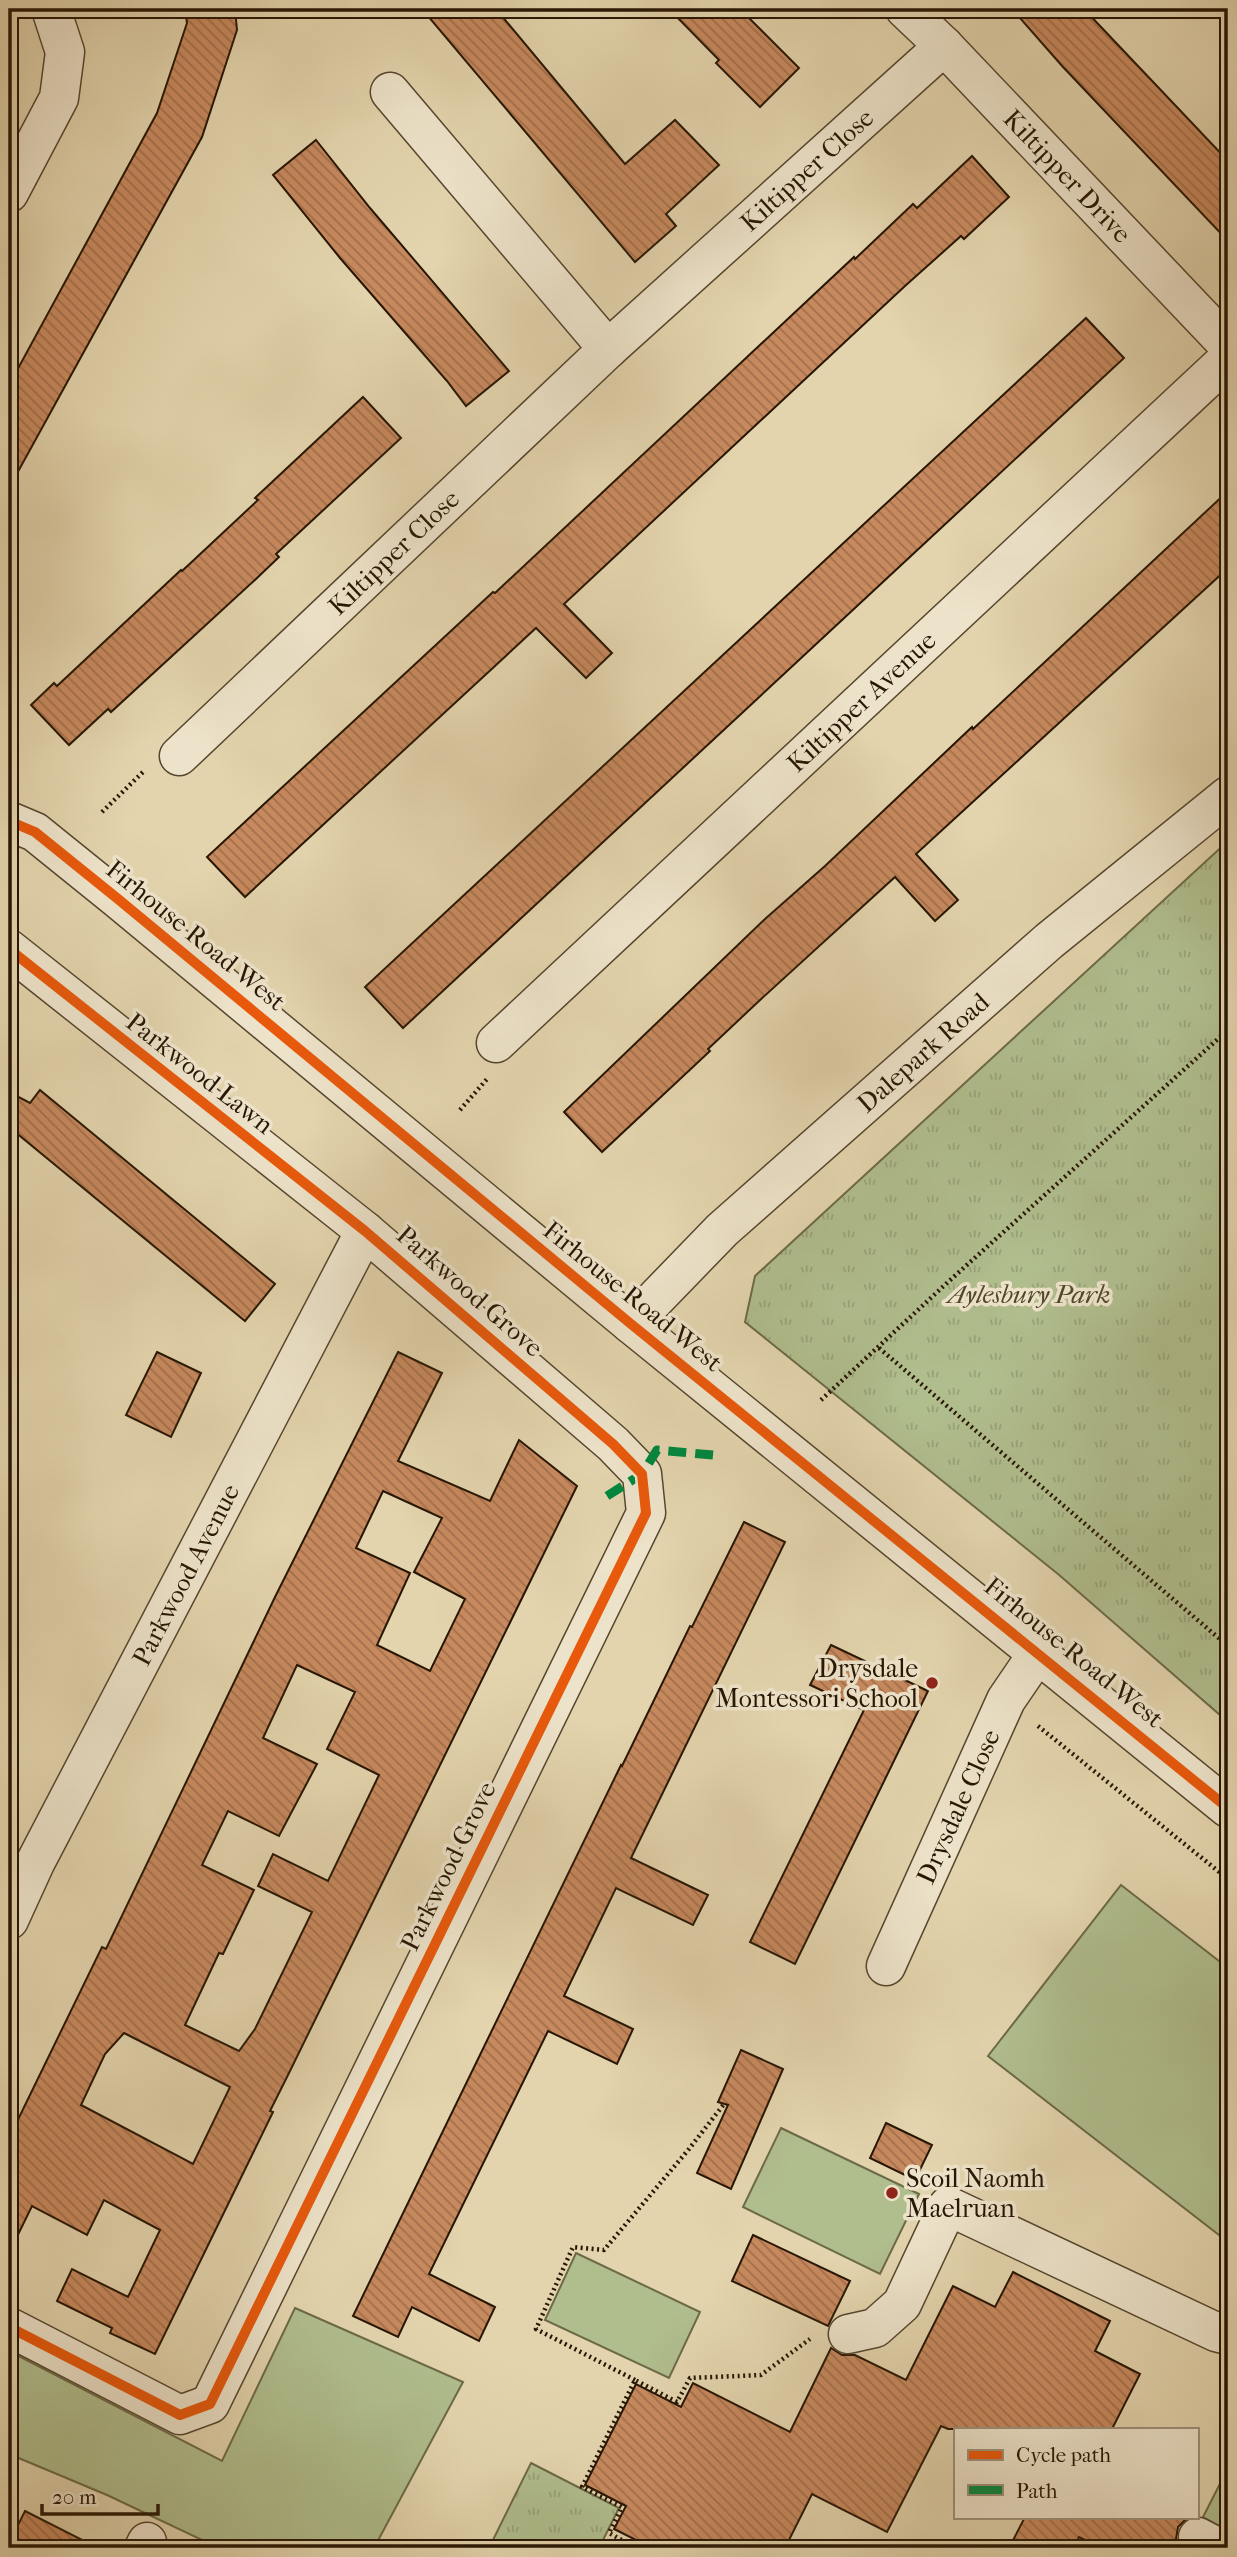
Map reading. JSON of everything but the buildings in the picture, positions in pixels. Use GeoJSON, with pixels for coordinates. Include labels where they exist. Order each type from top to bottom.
{"type":"FeatureCollection","features":[{"type":"Feature","properties":{"kind":"street"},"geometry":{"type":"LineString","coordinates":[[9,193],[59,98],[65,52],[51,9]]}},
{"type":"Feature","properties":{"kind":"street","name":"Kiltipper Drive"},"geometry":{"type":"LineString","coordinates":[[905,9],[944,46],[1228,345]]}},
{"type":"Feature","properties":{"kind":"street","name":"Kiltipper Close"},"geometry":{"type":"LineString","coordinates":[[162,762],[608,349],[944,46]]}},
{"type":"Feature","properties":{"kind":"street"},"geometry":{"type":"LineString","coordinates":[[390,92],[608,349]]}},
{"type":"Feature","properties":{"kind":"street","name":"Kiltipper Avenue"},"geometry":{"type":"LineString","coordinates":[[494,1059],[1228,359]]}},
{"type":"Feature","properties":{"kind":"street","name":"Dalepark Road"},"geometry":{"type":"LineString","coordinates":[[631,1324],[722,1230],[1039,950],[1228,796]]}},
{"type":"Feature","properties":{"kind":"street","name":"Firhouse Road West"},"geometry":{"type":"LineString","coordinates":[[9,821],[35,832],[118,899],[631,1324],[1228,1808]]}},
{"type":"Feature","properties":{"kind":"street","name":"Parkwood Lawn"},"geometry":{"type":"LineString","coordinates":[[9,949],[365,1231]]}},
{"type":"Feature","properties":{"kind":"street","name":"Parkwood Avenue"},"geometry":{"type":"LineString","coordinates":[[9,1920],[22,1858],[365,1231]]}},
{"type":"Feature","properties":{"kind":"street","name":"Parkwood Grove"},"geometry":{"type":"LineString","coordinates":[[9,2327],[180,2415],[210,2404],[646,1513],[642,1474],[613,1444],[365,1231]]}},
{"type":"Feature","properties":{"kind":"street","name":"Drysdale Close"},"geometry":{"type":"LineString","coordinates":[[886,1966],[1006,1700],[1038,1653]]}},
{"type":"Feature","properties":{"kind":"street"},"geometry":{"type":"LineString","coordinates":[[848,2334],[875,2328],[902,2304],[947,2206],[1216,2332],[1228,2335]]}},
{"type":"Feature","properties":{"kind":"path"},"geometry":{"type":"LineString","coordinates":[[102,812],[162,762]]}},
{"type":"Feature","properties":{"kind":"path"},"geometry":{"type":"LineString","coordinates":[[821,1400],[1228,1030]]}},
{"type":"Feature","properties":{"kind":"path"},"geometry":{"type":"LineString","coordinates":[[460,1110],[494,1059]]}},
{"type":"Feature","properties":{"kind":"path"},"geometry":{"type":"LineString","coordinates":[[879,1348],[1228,1646]]}},
{"type":"Feature","properties":{"kind":"path"},"geometry":{"type":"LineString","coordinates":[[1036,1724],[1228,1879]]}},
{"type":"Feature","properties":{"kind":"path"},"geometry":{"type":"LineString","coordinates":[[635,2380],[536,2329],[573,2247],[604,2250],[724,2104]]}},
{"type":"Feature","properties":{"kind":"green space","name":"Aylesbury Park"},"geometry":{"type":"Polygon","coordinates":[[[1228,841],[1228,1722],[1058,1574],[745,1322],[755,1276],[1228,841]]]}},
{"type":"Feature","properties":{"kind":"green space"},"geometry":{"type":"Polygon","coordinates":[[[1121,1885],[1228,1968],[1228,2242],[988,2056],[1121,1885]]]}},
{"type":"Feature","properties":{"kind":"green space"},"geometry":{"type":"Polygon","coordinates":[[[781,2128],[919,2194],[880,2274],[743,2207],[781,2128]]]}},
{"type":"Feature","properties":{"kind":"green space"},"geometry":{"type":"Polygon","coordinates":[[[576,2253],[700,2312],[669,2378],[545,2320],[576,2253]]]}},
{"type":"Feature","properties":{"kind":"green space"},"geometry":{"type":"Polygon","coordinates":[[[295,2308],[463,2382],[374,2548],[219,2548],[107,2495],[9,2454],[9,2351],[222,2461],[295,2308]]]}},
{"type":"Feature","properties":{"kind":"green space"},"geometry":{"type":"Polygon","coordinates":[[[531,2463],[619,2508],[599,2548],[489,2548],[531,2463]]]}},
{"type":"Feature","properties":{"kind":"green space"},"geometry":{"type":"Polygon","coordinates":[[[1228,2468],[1228,2531],[1203,2517],[1228,2468]]]}},
{"type":"Feature","properties":{"kind":"marked path"},"geometry":{"type":"LineString","coordinates":[[607,1496],[642,1474],[657,1450],[713,1455]]}},
{"type":"Feature","properties":{"kind":"cycle path"},"geometry":{"type":"LineString","coordinates":[[9,821],[35,832],[118,899],[631,1324],[1228,1808]]}},
{"type":"Feature","properties":{"kind":"cycle path"},"geometry":{"type":"LineString","coordinates":[[9,949],[365,1231],[613,1444],[642,1474],[646,1513],[210,2404],[180,2415],[9,2327]]}},
{"type":"Feature","properties":{"kind":"place","name":"Drysdale Montessori School"},"geometry":{"type":"Point","coordinates":[932,1683]}},
{"type":"Feature","properties":{"kind":"place","name":"Scoil Naomh Maelruan"},"geometry":{"type":"Point","coordinates":[892,2193]}}]}
